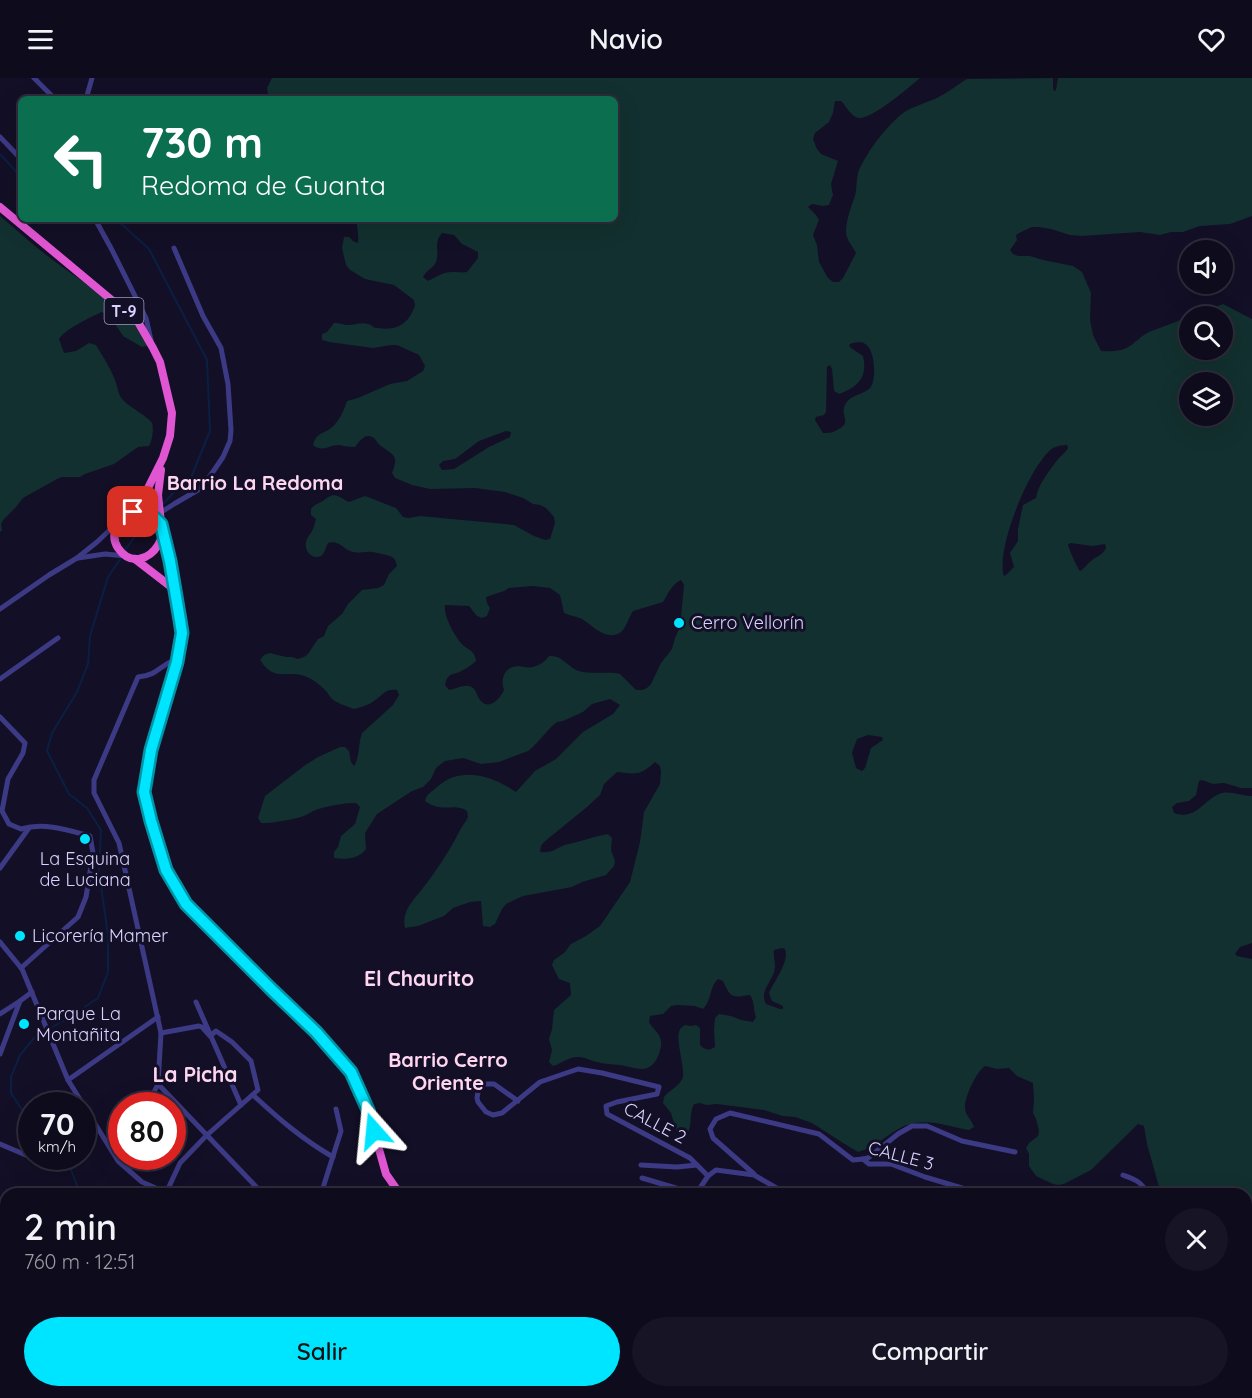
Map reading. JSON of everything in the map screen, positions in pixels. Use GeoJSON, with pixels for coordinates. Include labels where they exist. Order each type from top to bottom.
{"type":"FeatureCollection","features":[{"type":"Feature","properties":{"kind":"highway","name":"T-9"},"geometry":{"type":"LineString","coordinates":[[0,207],[18,222]]}},
{"type":"Feature","properties":{"kind":"highway","name":"T-9"},"geometry":{"type":"LineString","coordinates":[[18,222],[138,321],[160,362],[172,413],[170,436],[154,478],[147,490],[120,520],[114,540],[122,552],[170,586],[179,608]]}},
{"type":"Feature","properties":{"kind":"highway","name":"T-9"},"geometry":{"type":"LineString","coordinates":[[131,557],[141,558],[152,554],[157,548],[158,495],[163,458]]}},
{"type":"Feature","properties":{"kind":"highway"},"geometry":{"type":"LineString","coordinates":[[120,520],[127,513],[133,512],[143,512],[158,519]]}},
{"type":"Feature","properties":{"kind":"highway","name":"T-9"},"geometry":{"type":"LineString","coordinates":[[158,519],[170,561],[182,633],[177,662],[151,750],[144,792],[166,870],[186,904],[316,1032],[351,1072],[368,1110],[386,1174],[396,1188]]}},
{"type":"Feature","properties":{"kind":"street"},"geometry":{"type":"LineString","coordinates":[[34,78],[52,96]]}},
{"type":"Feature","properties":{"kind":"street"},"geometry":{"type":"LineString","coordinates":[[87,96],[92,78]]}},
{"type":"Feature","properties":{"kind":"street"},"geometry":{"type":"LineString","coordinates":[[0,137],[18,156]]}},
{"type":"Feature","properties":{"kind":"street"},"geometry":{"type":"LineString","coordinates":[[97,222],[146,318],[153,348]]}},
{"type":"Feature","properties":{"kind":"street"},"geometry":{"type":"LineString","coordinates":[[158,519],[174,504],[198,490],[206,482],[223,457],[230,441],[231,430],[228,384],[221,348],[203,316],[174,248]]}},
{"type":"Feature","properties":{"kind":"street"},"geometry":{"type":"LineString","coordinates":[[0,609],[77,558],[107,534],[120,520]]}},
{"type":"Feature","properties":{"kind":"street"},"geometry":{"type":"LineString","coordinates":[[77,558],[114,554],[131,557]]}},
{"type":"Feature","properties":{"kind":"street"},"geometry":{"type":"LineString","coordinates":[[0,679],[58,638]]}},
{"type":"Feature","properties":{"kind":"street"},"geometry":{"type":"LineString","coordinates":[[154,1092],[158,1084],[161,1033],[158,1017],[119,843],[94,793],[94,780],[138,677],[157,672],[164,664],[174,660],[177,662]]}},
{"type":"Feature","properties":{"kind":"street"},"geometry":{"type":"LineString","coordinates":[[0,717],[26,743],[8,779],[2,811],[9,824],[21,830],[30,826],[54,827],[90,836],[93,853],[86,897],[78,917],[21,968]]}},
{"type":"Feature","properties":{"kind":"street"},"geometry":{"type":"LineString","coordinates":[[0,775],[8,779]]}},
{"type":"Feature","properties":{"kind":"street"},"geometry":{"type":"LineString","coordinates":[[0,868],[30,826]]}},
{"type":"Feature","properties":{"kind":"street"},"geometry":{"type":"LineString","coordinates":[[0,942],[21,968],[68,1080],[108,1145]]}},
{"type":"Feature","properties":{"kind":"street"},"geometry":{"type":"LineString","coordinates":[[0,1014],[32,992]]}},
{"type":"Feature","properties":{"kind":"street"},"geometry":{"type":"LineString","coordinates":[[0,1054],[20,1001]]}},
{"type":"Feature","properties":{"kind":"street"},"geometry":{"type":"LineString","coordinates":[[196,1002],[241,1105]]}},
{"type":"Feature","properties":{"kind":"street"},"geometry":{"type":"LineString","coordinates":[[68,1080],[158,1017]]}},
{"type":"Feature","properties":{"kind":"street"},"geometry":{"type":"LineString","coordinates":[[161,1033],[199,1026],[210,1036]]}},
{"type":"Feature","properties":{"kind":"street"},"geometry":{"type":"LineString","coordinates":[[168,1188],[180,1163],[207,1135],[258,1090],[251,1061],[232,1042],[216,1031],[210,1036]]}},
{"type":"Feature","properties":{"kind":"street","name":"CALLE 2"},"geometry":{"type":"LineString","coordinates":[[518,1101],[494,1084],[484,1084],[477,1098],[486,1112],[493,1115],[502,1113],[518,1101],[540,1082],[578,1069],[659,1087],[657,1094],[606,1106],[607,1114],[690,1158],[708,1176]]}},
{"type":"Feature","properties":{"kind":"street"},"geometry":{"type":"LineString","coordinates":[[158,1084],[257,1188]]}},
{"type":"Feature","properties":{"kind":"street"},"geometry":{"type":"LineString","coordinates":[[254,1095],[284,1123],[333,1156]]}},
{"type":"Feature","properties":{"kind":"street"},"geometry":{"type":"LineString","coordinates":[[323,1188],[341,1131],[336,1109]]}},
{"type":"Feature","properties":{"kind":"street","name":"CALLE 3"},"geometry":{"type":"LineString","coordinates":[[754,1175],[713,1138],[710,1129],[716,1119],[730,1113],[819,1134],[854,1160],[863,1159],[869,1164],[891,1164],[962,1188]]}},
{"type":"Feature","properties":{"kind":"street"},"geometry":{"type":"LineString","coordinates":[[863,1159],[868,1158],[912,1126],[927,1126],[962,1140],[1015,1152]]}},
{"type":"Feature","properties":{"kind":"street"},"geometry":{"type":"LineString","coordinates":[[0,1144],[18,1152]]}},
{"type":"Feature","properties":{"kind":"street"},"geometry":{"type":"LineString","coordinates":[[641,1165],[677,1167],[697,1165]]}},
{"type":"Feature","properties":{"kind":"street"},"geometry":{"type":"LineString","coordinates":[[128,1170],[151,1188]]}},
{"type":"Feature","properties":{"kind":"street"},"geometry":{"type":"LineString","coordinates":[[700,1188],[708,1176],[716,1170],[754,1175],[777,1188]]}},
{"type":"Feature","properties":{"kind":"street"},"geometry":{"type":"LineString","coordinates":[[1123,1175],[1139,1182],[1144,1188]]}},
{"type":"Feature","properties":{"kind":"street"},"geometry":{"type":"LineString","coordinates":[[642,1178],[676,1188]]}},
{"type":"Feature","properties":{"kind":"green space"},"geometry":{"type":"Polygon","coordinates":[[[272,78],[920,78],[890,102],[864,117],[855,117],[841,101],[835,101],[829,122],[815,133],[813,139],[821,154],[838,161],[831,184],[833,195],[829,205],[812,204],[808,207],[819,220],[813,235],[819,262],[828,278],[833,282],[839,282],[856,253],[847,238],[846,227],[856,193],[858,173],[866,157],[885,130],[900,116],[967,79],[1053,78],[1054,91],[1058,78],[1252,78],[1252,216],[1230,224],[1200,226],[1183,232],[1160,235],[1140,232],[1082,236],[1032,227],[1016,235],[1017,240],[1010,250],[1018,256],[1030,256],[1073,266],[1082,272],[1091,293],[1090,320],[1093,335],[1101,351],[1124,349],[1149,332],[1179,320],[1179,360],[1233,360],[1233,309],[1252,319],[1252,788],[1241,788],[1224,783],[1213,784],[1202,780],[1199,781],[1196,795],[1189,801],[1177,803],[1172,807],[1174,813],[1182,815],[1195,812],[1222,793],[1252,796],[1252,943],[1240,947],[1235,954],[1252,959],[1252,1188],[1159,1188],[1144,1126],[1138,1124],[1091,1170],[1064,1184],[1053,1184],[1036,1176],[1029,1166],[1029,1154],[1026,1148],[1038,1136],[1039,1131],[1033,1113],[1033,1083],[1017,1076],[1009,1068],[997,1069],[985,1066],[974,1079],[965,1104],[965,1109],[974,1127],[969,1130],[936,1123],[912,1123],[858,1152],[812,1123],[795,1117],[764,1110],[700,1103],[694,1104],[688,1133],[685,1136],[676,1130],[671,1113],[663,1103],[664,1097],[680,1082],[683,1076],[678,1041],[680,1030],[685,1025],[696,1025],[700,1028],[700,1045],[709,1049],[715,1047],[715,1018],[719,1014],[753,1022],[756,1017],[750,995],[732,996],[723,981],[718,979],[703,1009],[677,1005],[671,1006],[663,1014],[650,1016],[649,1022],[659,1035],[661,1044],[655,1061],[647,1068],[638,1069],[579,1057],[553,1066],[549,1062],[552,1050],[549,1039],[554,1010],[571,995],[570,983],[559,979],[552,965],[554,960],[571,944],[600,926],[630,882],[640,842],[644,812],[660,784],[660,766],[655,762],[638,773],[617,772],[604,784],[600,795],[541,846],[540,852],[549,852],[565,845],[608,834],[612,838],[611,850],[615,861],[614,866],[606,875],[572,887],[523,896],[506,904],[495,924],[490,927],[483,926],[481,901],[453,908],[444,916],[418,926],[405,928],[404,922],[409,906],[439,865],[468,817],[467,811],[457,807],[443,808],[431,805],[425,801],[428,794],[446,780],[466,775],[477,775],[497,781],[516,792],[535,771],[556,759],[583,732],[613,714],[620,705],[610,699],[592,704],[583,712],[557,722],[528,751],[499,762],[481,764],[463,758],[445,761],[436,768],[431,779],[423,787],[412,791],[377,814],[365,833],[366,849],[356,857],[334,858],[334,852],[341,836],[355,824],[360,807],[356,803],[339,804],[304,816],[270,823],[261,823],[258,818],[265,796],[318,757],[345,747],[349,751],[354,766],[362,733],[393,705],[399,695],[397,690],[390,690],[384,692],[370,704],[354,709],[334,701],[321,686],[309,678],[271,672],[260,660],[264,655],[270,653],[298,659],[304,657],[318,639],[324,636],[328,626],[342,614],[362,590],[384,585],[389,574],[397,566],[392,557],[373,552],[353,552],[335,542],[328,543],[321,556],[312,556],[307,551],[306,545],[316,519],[311,515],[312,507],[334,495],[349,502],[365,496],[396,508],[403,517],[420,516],[514,525],[545,540],[550,539],[555,523],[554,517],[546,508],[505,492],[475,488],[430,489],[395,478],[392,473],[395,463],[394,456],[371,436],[363,438],[355,447],[335,445],[323,449],[313,445],[318,436],[336,423],[347,401],[390,384],[407,381],[423,371],[425,366],[419,355],[397,345],[373,348],[322,340],[322,334],[327,332],[334,323],[349,325],[365,323],[384,329],[396,327],[405,322],[415,306],[414,300],[394,285],[365,279],[350,270],[346,265],[342,248],[344,237],[349,237],[358,243],[356,222],[618,222],[618,96],[270,96],[267,88],[272,78]],[[442,233],[439,237],[436,262],[423,277],[428,281],[446,273],[467,272],[478,258],[478,252],[462,244],[454,235],[442,233]],[[859,342],[849,345],[863,356],[864,370],[860,380],[851,388],[839,394],[834,391],[832,369],[830,365],[827,367],[826,412],[816,417],[815,420],[823,433],[833,432],[842,427],[845,421],[846,403],[870,388],[872,384],[873,358],[868,347],[859,342]],[[506,431],[479,441],[455,459],[443,461],[439,465],[442,470],[454,469],[510,437],[511,432],[506,431]],[[1067,445],[1053,448],[1034,471],[1025,489],[1009,528],[1003,564],[1004,576],[1014,567],[1010,553],[1018,541],[1023,505],[1036,498],[1045,477],[1065,452],[1067,445]],[[1068,544],[1080,571],[1102,554],[1106,548],[1105,544],[1092,546],[1068,544]],[[681,580],[670,589],[663,602],[633,611],[623,630],[616,635],[600,632],[582,619],[564,613],[560,595],[550,588],[533,586],[509,588],[486,597],[490,608],[487,616],[482,618],[477,616],[469,606],[445,605],[446,615],[454,633],[461,643],[473,653],[476,661],[450,676],[445,685],[449,690],[464,686],[472,687],[484,704],[491,704],[504,690],[503,677],[507,670],[519,666],[536,666],[549,656],[554,656],[579,671],[620,674],[636,690],[642,690],[651,684],[661,663],[672,649],[680,627],[684,585],[681,580]],[[868,735],[857,739],[852,753],[856,768],[862,771],[871,748],[883,740],[882,737],[868,735]],[[785,949],[774,950],[775,970],[764,994],[766,1004],[780,1009],[783,1009],[783,1006],[772,1001],[769,993],[783,965],[785,949]]]}},
{"type":"Feature","properties":{"kind":"green space"},"geometry":{"type":"Polygon","coordinates":[[[0,216],[47,256],[118,309],[140,331],[148,343],[147,346],[142,347],[123,336],[112,319],[102,312],[72,328],[59,339],[64,353],[76,351],[89,343],[96,345],[112,373],[121,398],[150,421],[153,428],[149,446],[138,447],[114,464],[80,477],[57,479],[23,498],[4,519],[0,532],[0,216]]]}},
{"type":"Feature","properties":{"kind":"waterway"},"geometry":{"type":"LineString","coordinates":[[0,154],[18,174]]}},
{"type":"Feature","properties":{"kind":"waterway"},"geometry":{"type":"LineString","coordinates":[[119,222],[149,249],[207,360],[210,431],[190,480],[177,489],[161,506]]}},
{"type":"Feature","properties":{"kind":"waterway"},"geometry":{"type":"LineString","coordinates":[[125,550],[150,520]]}},
{"type":"Feature","properties":{"kind":"waterway"},"geometry":{"type":"LineString","coordinates":[[18,1104],[11,1093],[11,1077],[20,1055],[35,1037],[98,998],[108,972],[108,936],[99,871],[101,830],[87,808],[69,794],[47,751],[52,733],[77,692],[88,664],[90,636],[108,577],[121,558]]}},
{"type":"Feature","properties":{"kind":"waterway"},"geometry":{"type":"LineString","coordinates":[[71,1170],[78,1188]]}},
{"type":"Feature","properties":{"kind":"place","name":"Cerro Vellorín"},"geometry":{"type":"Point","coordinates":[679,623]}},
{"type":"Feature","properties":{"kind":"place","name":"La Esquina de Luciana"},"geometry":{"type":"Point","coordinates":[85,839]}},
{"type":"Feature","properties":{"kind":"place","name":"Licorería Mamer"},"geometry":{"type":"Point","coordinates":[20,936]}},
{"type":"Feature","properties":{"kind":"place","name":"Parque La Montañita"},"geometry":{"type":"Point","coordinates":[24,1024]}},
{"type":"Feature","properties":{"kind":"district","name":"Barrio La Redoma"},"geometry":{"type":"Point","coordinates":[255,483]}},
{"type":"Feature","properties":{"kind":"district","name":"El Chaurito"},"geometry":{"type":"Point","coordinates":[419,979]}},
{"type":"Feature","properties":{"kind":"district","name":"Barrio Cerro Oriente"},"geometry":{"type":"Point","coordinates":[448,1072]}},
{"type":"Feature","properties":{"kind":"district","name":"La Picha"},"geometry":{"type":"Point","coordinates":[195,1075]}},
{"type":"Feature","properties":{"kind":"route"},"geometry":{"type":"LineString","coordinates":[[133,512],[149,514],[161,524],[170,561],[182,633],[177,662],[151,750],[144,792],[166,870],[186,904],[316,1032],[351,1072],[368,1110],[374,1131]]}}]}
